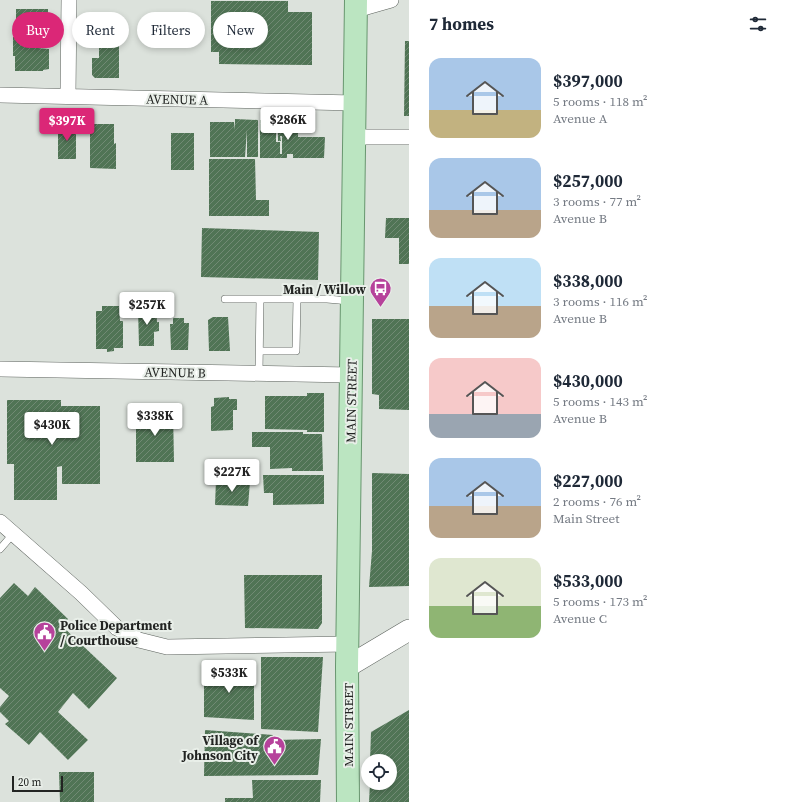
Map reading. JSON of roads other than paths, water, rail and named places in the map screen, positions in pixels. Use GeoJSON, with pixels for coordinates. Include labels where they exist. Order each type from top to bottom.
{"type":"FeatureCollection","features":[{"type":"Feature","properties":{"kind":"main road","name":"MAIN STREET"},"geometry":{"type":"LineString","coordinates":[[348,802],[347,667],[356,5]]}},
{"type":"Feature","properties":{"kind":"street"},"geometry":{"type":"LineString","coordinates":[[68,96],[69,0]]}},
{"type":"Feature","properties":{"kind":"street"},"geometry":{"type":"LineString","coordinates":[[356,5],[390,0]]}},
{"type":"Feature","properties":{"kind":"street","name":"AVENUE A"},"geometry":{"type":"LineString","coordinates":[[0,95],[355,103]]}},
{"type":"Feature","properties":{"kind":"street"},"geometry":{"type":"LineString","coordinates":[[354,137],[409,137]]}},
{"type":"Feature","properties":{"kind":"street","name":"AVENUE B"},"geometry":{"type":"LineString","coordinates":[[0,369],[351,375]]}},
{"type":"Feature","properties":{"kind":"street"},"geometry":{"type":"LineString","coordinates":[[0,522],[81,593],[117,628],[139,640],[167,647],[348,644]]}},
{"type":"Feature","properties":{"kind":"street"},"geometry":{"type":"LineString","coordinates":[[347,667],[409,630]]}},
{"type":"Feature","properties":{"kind":"lane"},"geometry":{"type":"LineString","coordinates":[[225,299],[328,299],[352,301]]}},
{"type":"Feature","properties":{"kind":"lane"},"geometry":{"type":"LineString","coordinates":[[259,374],[260,299]]}},
{"type":"Feature","properties":{"kind":"lane"},"geometry":{"type":"LineString","coordinates":[[260,351],[296,351],[297,299]]}},
{"type":"Feature","properties":{"kind":"lane"},"geometry":{"type":"LineString","coordinates":[[0,549],[14,534]]}},
{"type":"Feature","properties":{"kind":"place","name":"Main / Willow"},"geometry":{"type":"Point","coordinates":[381,308]}},
{"type":"Feature","properties":{"kind":"place","name":"Police Department / Courthouse"},"geometry":{"type":"Point","coordinates":[45,652]}},
{"type":"Feature","properties":{"kind":"place","name":"Village of Johnson City"},"geometry":{"type":"Point","coordinates":[274,766]}}]}
